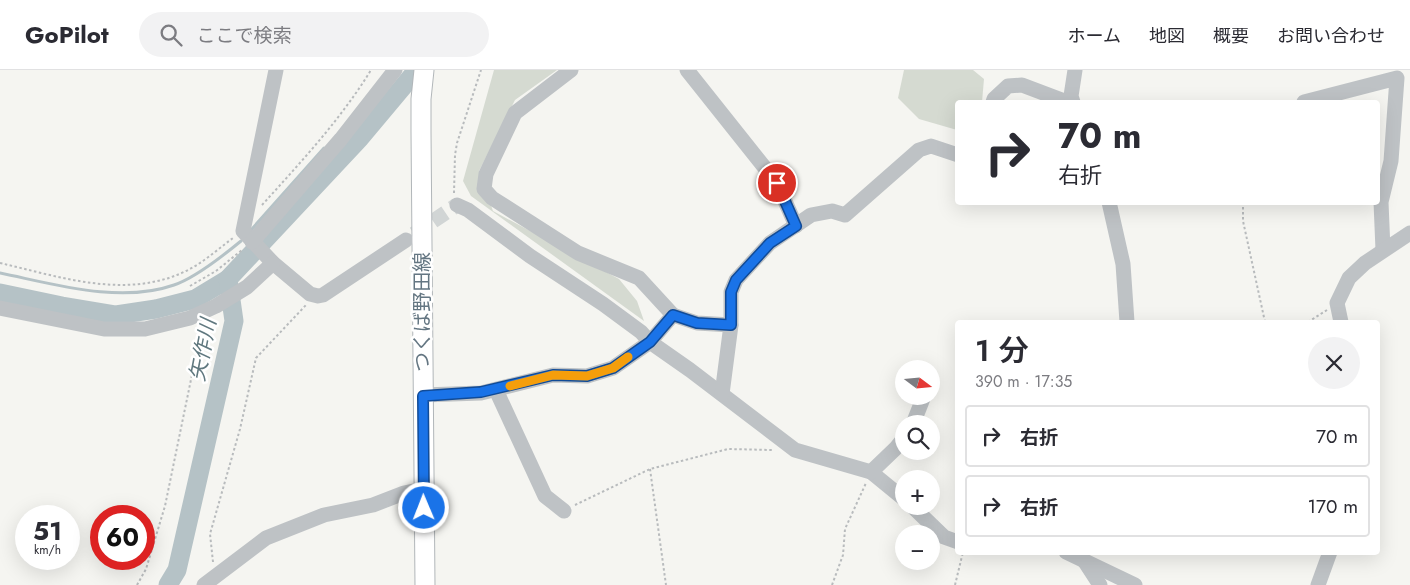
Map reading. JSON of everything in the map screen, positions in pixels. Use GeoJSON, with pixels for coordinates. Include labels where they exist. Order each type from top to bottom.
{"type":"FeatureCollection","features":[{"type":"Feature","properties":{"kind":"main road","name":"つくば野田線"},"geometry":{"type":"LineString","coordinates":[[424,70],[421,99],[425,585]]}},
{"type":"Feature","properties":{"kind":"street"},"geometry":{"type":"LineString","coordinates":[[276,70],[249,233],[271,260],[314,296],[323,295],[406,240]]}},
{"type":"Feature","properties":{"kind":"street"},"geometry":{"type":"LineString","coordinates":[[249,233],[342,139],[395,70]]}},
{"type":"Feature","properties":{"kind":"street"},"geometry":{"type":"LineString","coordinates":[[572,70],[515,114],[486,174],[484,189],[492,198],[578,253],[639,278],[673,315],[697,323],[731,325]]}},
{"type":"Feature","properties":{"kind":"street"},"geometry":{"type":"LineString","coordinates":[[687,70],[777,183],[796,226]]}},
{"type":"Feature","properties":{"kind":"street"},"geometry":{"type":"LineString","coordinates":[[1073,100],[1071,96],[1075,70]]}},
{"type":"Feature","properties":{"kind":"street"},"geometry":{"type":"LineString","coordinates":[[1312,100],[1397,78],[1391,161],[1381,202],[1383,250]]}},
{"type":"Feature","properties":{"kind":"street"},"geometry":{"type":"LineString","coordinates":[[994,100],[1008,86],[1022,85],[1061,100]]}},
{"type":"Feature","properties":{"kind":"street"},"geometry":{"type":"LineString","coordinates":[[722,394],[731,325],[731,292],[736,280],[770,243],[811,215],[832,211],[845,215],[919,150],[931,146],[955,154]]}},
{"type":"Feature","properties":{"kind":"street"},"geometry":{"type":"LineString","coordinates":[[457,205],[468,210],[530,256],[603,304],[641,332],[650,342],[795,450],[871,472],[895,491]]}},
{"type":"Feature","properties":{"kind":"street"},"geometry":{"type":"LineString","coordinates":[[1110,205],[1122,264],[1127,320]]}},
{"type":"Feature","properties":{"kind":"street"},"geometry":{"type":"LineString","coordinates":[[1341,320],[1337,303],[1349,278],[1383,250],[1410,233]]}},
{"type":"Feature","properties":{"kind":"street"},"geometry":{"type":"LineString","coordinates":[[0,308],[104,329],[124,330],[154,327],[201,314],[216,306],[242,290],[271,260]]}},
{"type":"Feature","properties":{"kind":"street"},"geometry":{"type":"LineString","coordinates":[[423,396],[496,390],[553,375],[587,376],[613,368],[650,342],[673,315]]}},
{"type":"Feature","properties":{"kind":"street"},"geometry":{"type":"LineString","coordinates":[[496,390],[545,496],[564,511]]}},
{"type":"Feature","properties":{"kind":"street"},"geometry":{"type":"LineString","coordinates":[[871,472],[895,449]]}},
{"type":"Feature","properties":{"kind":"street"},"geometry":{"type":"LineString","coordinates":[[209,581],[266,538],[324,514],[373,505],[404,493],[423,489]]}},
{"type":"Feature","properties":{"kind":"street"},"geometry":{"type":"LineString","coordinates":[[921,515],[944,537],[955,541]]}},
{"type":"Feature","properties":{"kind":"street"},"geometry":{"type":"LineString","coordinates":[[1072,555],[1135,585]]}},
{"type":"Feature","properties":{"kind":"street"},"geometry":{"type":"LineString","coordinates":[[1318,585],[1329,555]]}},
{"type":"Feature","properties":{"kind":"street"},"geometry":{"type":"LineString","coordinates":[[1084,561],[1100,585]]}},
{"type":"Feature","properties":{"kind":"path"},"geometry":{"type":"LineString","coordinates":[[190,286],[216,271],[249,233],[254,213],[337,120],[372,70]]}},
{"type":"Feature","properties":{"kind":"path"},"geometry":{"type":"LineString","coordinates":[[457,205],[454,193],[457,143],[481,70]]}},
{"type":"Feature","properties":{"kind":"path"},"geometry":{"type":"LineString","coordinates":[[1243,205],[1243,220],[1265,320]]}},
{"type":"Feature","properties":{"kind":"path"},"geometry":{"type":"LineString","coordinates":[[0,262],[86,283],[119,285],[155,282],[186,271],[249,233]]}},
{"type":"Feature","properties":{"kind":"path"},"geometry":{"type":"LineString","coordinates":[[209,581],[210,534],[240,429],[256,358],[314,296]]}},
{"type":"Feature","properties":{"kind":"path"},"geometry":{"type":"LineString","coordinates":[[1311,320],[1337,303]]}},
{"type":"Feature","properties":{"kind":"path"},"geometry":{"type":"LineString","coordinates":[[138,585],[146,569],[165,506],[202,329],[201,314]]}},
{"type":"Feature","properties":{"kind":"path"},"geometry":{"type":"LineString","coordinates":[[564,511],[650,469],[728,449],[795,450]]}},
{"type":"Feature","properties":{"kind":"path"},"geometry":{"type":"LineString","coordinates":[[650,469],[666,585]]}},
{"type":"Feature","properties":{"kind":"path"},"geometry":{"type":"LineString","coordinates":[[832,585],[843,555],[845,529],[871,472]]}},
{"type":"Feature","properties":{"kind":"path"},"geometry":{"type":"LineString","coordinates":[[955,585],[962,555]]}},
{"type":"Feature","properties":{"kind":"shaded area"},"geometry":{"type":"Polygon","coordinates":[[[494,70],[557,70],[515,100],[479,171],[493,211],[619,279],[637,301],[644,321],[471,196],[463,181],[494,70]]]}},
{"type":"Feature","properties":{"kind":"shaded area"},"geometry":{"type":"Polygon","coordinates":[[[904,70],[973,70],[984,79],[982,100],[955,100],[955,129],[919,119],[898,98],[904,70]]]}},
{"type":"Feature","properties":{"kind":"waterway","name":"矢作川"},"geometry":{"type":"LineString","coordinates":[[168,585],[177,570],[234,321],[228,279],[360,138],[417,70]]}},
{"type":"Feature","properties":{"kind":"waterway"},"geometry":{"type":"LineString","coordinates":[[251,230],[324,148]]}},
{"type":"Feature","properties":{"kind":"waterway"},"geometry":{"type":"LineString","coordinates":[[0,273],[65,287],[132,293],[153,290],[182,282],[200,272],[241,241]]}},
{"type":"Feature","properties":{"kind":"waterway"},"geometry":{"type":"LineString","coordinates":[[0,293],[116,315],[156,309],[195,299],[228,279]]}},
{"type":"Feature","properties":{"kind":"tunnel"},"geometry":{"type":"LineString","coordinates":[[414,234],[457,205]]}},
{"type":"Feature","properties":{"kind":"slow traffic"},"geometry":{"type":"LineString","coordinates":[[510,386],[553,375],[587,376],[613,368],[628,357]]}},
{"type":"Feature","properties":{"kind":"route"},"geometry":{"type":"LineString","coordinates":[[424,508],[423,396],[496,390],[553,375],[587,376],[613,368],[650,342],[673,315],[697,323],[731,325],[731,292],[736,280],[770,243],[796,226],[777,183]]}}]}
